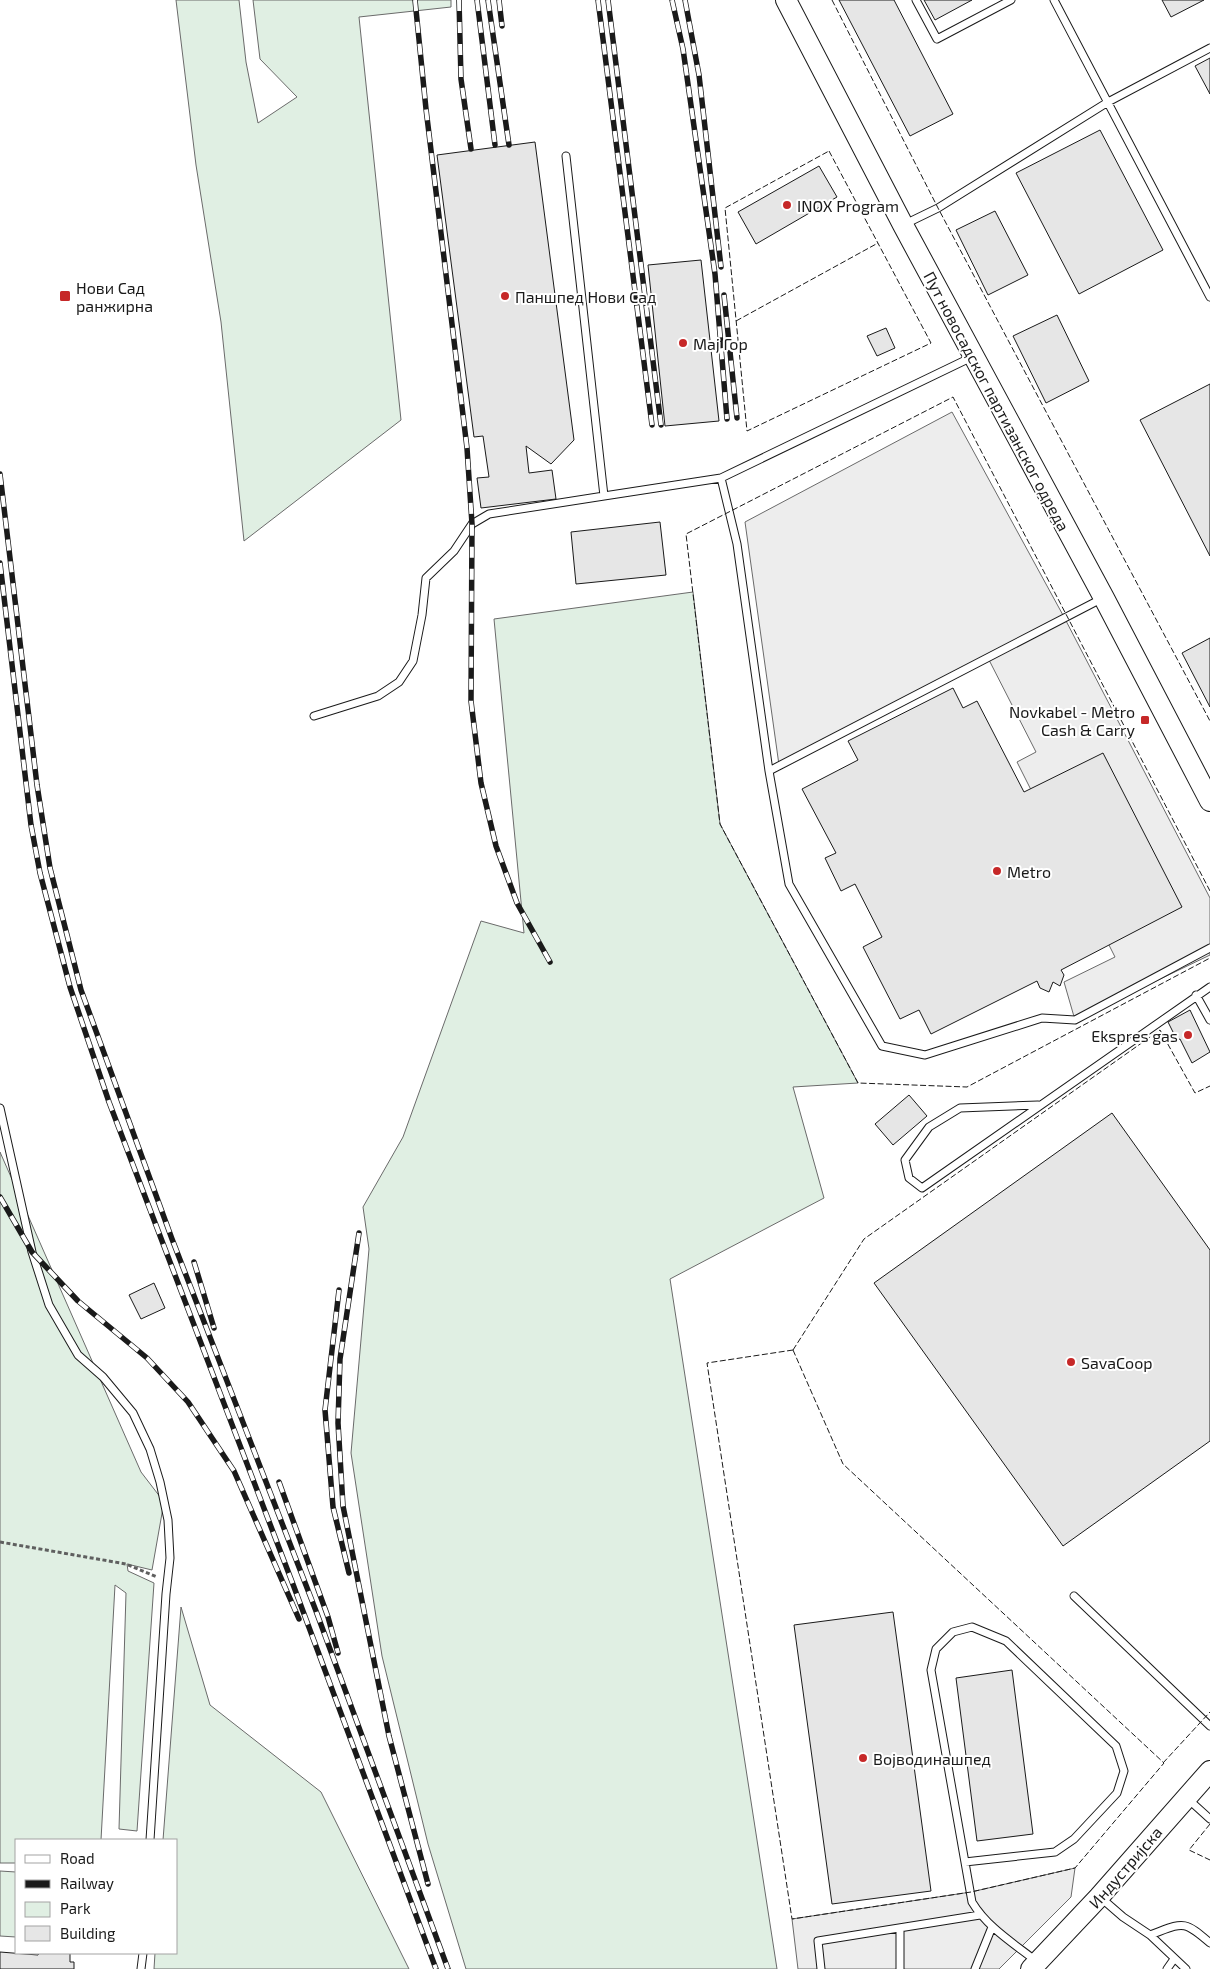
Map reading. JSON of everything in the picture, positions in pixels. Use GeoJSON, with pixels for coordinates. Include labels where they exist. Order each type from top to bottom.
{"type":"FeatureCollection","features":[{"type":"Feature","properties":{"kind":"street","name":"Пут новосадског партизанског одреда"},"geometry":{"type":"LineString","coordinates":[[786,0],[903,225],[1104,598],[1210,801]]}},
{"type":"Feature","properties":{"kind":"street","name":"Индустријска"},"geometry":{"type":"LineString","coordinates":[[1035,1967],[1210,1771]]}},
{"type":"Feature","properties":{"kind":"lane"},"geometry":{"type":"LineString","coordinates":[[916,0],[937,39],[1011,0]]}},
{"type":"Feature","properties":{"kind":"lane"},"geometry":{"type":"LineString","coordinates":[[1054,0],[1210,297]]}},
{"type":"Feature","properties":{"kind":"lane"},"geometry":{"type":"LineString","coordinates":[[903,225],[938,208],[1108,102],[1210,48]]}},
{"type":"Feature","properties":{"kind":"lane"},"geometry":{"type":"LineString","coordinates":[[566,156],[604,496]]}},
{"type":"Feature","properties":{"kind":"lane"},"geometry":{"type":"LineString","coordinates":[[314,716],[378,696],[399,682],[413,661],[422,616],[426,578],[454,550],[472,524],[490,514],[721,478],[973,356]]}},
{"type":"Feature","properties":{"kind":"lane"},"geometry":{"type":"LineString","coordinates":[[721,478],[737,544],[769,771],[788,884],[882,1046],[924,1055],[1042,1018],[1075,1020],[1210,948]]}},
{"type":"Feature","properties":{"kind":"lane"},"geometry":{"type":"LineString","coordinates":[[769,771],[1104,598]]}},
{"type":"Feature","properties":{"kind":"lane"},"geometry":{"type":"LineString","coordinates":[[1038,1106],[960,1108],[929,1126],[905,1160],[909,1178],[922,1188],[1210,987]]}},
{"type":"Feature","properties":{"kind":"lane"},"geometry":{"type":"LineString","coordinates":[[1196,995],[1210,1020]]}},
{"type":"Feature","properties":{"kind":"lane"},"geometry":{"type":"LineString","coordinates":[[0,1108],[32,1252],[49,1305],[78,1355],[104,1378],[133,1413],[150,1449],[160,1482],[168,1520],[170,1558],[150,1839]]}},
{"type":"Feature","properties":{"kind":"lane"},"geometry":{"type":"LineString","coordinates":[[1074,1596],[1210,1726]]}},
{"type":"Feature","properties":{"kind":"lane"},"geometry":{"type":"LineString","coordinates":[[965,1862],[1055,1852],[1074,1839],[1117,1793],[1124,1771],[1116,1746],[1006,1641],[972,1627],[953,1632],[936,1649],[931,1670],[972,1902],[980,1915],[1035,1967]]}},
{"type":"Feature","properties":{"kind":"lane"},"geometry":{"type":"LineString","coordinates":[[1186,1797],[1210,1819]]}},
{"type":"Feature","properties":{"kind":"lane"},"geometry":{"type":"LineString","coordinates":[[1099,1897],[1123,1917],[1150,1935],[1174,1960],[1186,1969]]}},
{"type":"Feature","properties":{"kind":"lane"},"geometry":{"type":"LineString","coordinates":[[821,1969],[818,1941],[980,1915]]}},
{"type":"Feature","properties":{"kind":"lane"},"geometry":{"type":"LineString","coordinates":[[1150,1935],[1178,1925],[1185,1925],[1192,1928],[1210,1943]]}},
{"type":"Feature","properties":{"kind":"lane"},"geometry":{"type":"LineString","coordinates":[[975,1969],[992,1927]]}},
{"type":"Feature","properties":{"kind":"lane"},"geometry":{"type":"LineString","coordinates":[[900,1928],[900,1969]]}},
{"type":"Feature","properties":{"kind":"lane"},"geometry":{"type":"LineString","coordinates":[[142,1954],[142,1969]]}},
{"type":"Feature","properties":{"kind":"lane"},"geometry":{"type":"LineString","coordinates":[[1167,1969],[1174,1960]]}},
{"type":"Feature","properties":{"kind":"path"},"geometry":{"type":"LineString","coordinates":[[0,1542],[126,1564],[167,1581]]}},
{"type":"Feature","properties":{"kind":"green space"},"geometry":{"type":"Polygon","coordinates":[[[176,0],[239,0],[246,62],[258,123],[297,97],[260,59],[253,0],[451,0],[451,7],[359,17],[401,420],[244,541],[221,322],[196,165],[176,0]]]}},
{"type":"Feature","properties":{"kind":"green space"},"geometry":{"type":"Polygon","coordinates":[[[693,592],[720,824],[858,1083],[793,1087],[824,1198],[670,1279],[777,1969],[466,1969],[428,1844],[382,1656],[351,1453],[369,1249],[363,1207],[403,1137],[481,921],[524,933],[494,619],[693,592]]]}},
{"type":"Feature","properties":{"kind":"green space"},"geometry":{"type":"Polygon","coordinates":[[[0,1152],[141,1472],[164,1502],[152,1570],[127,1564],[128,1571],[154,1583],[137,1831],[119,1829],[126,1593],[115,1585],[101,1839],[15,1839],[15,1863],[0,1863],[0,1152]]]}},
{"type":"Feature","properties":{"kind":"green space"},"geometry":{"type":"Polygon","coordinates":[[[181,1607],[210,1705],[321,1792],[409,1969],[154,1969],[155,1954],[178,1954],[178,1839],[163,1839],[181,1607]]]}},
{"type":"Feature","properties":{"kind":"green space"},"geometry":{"type":"Polygon","coordinates":[[[0,1871],[15,1872],[15,1937],[0,1936],[0,1871]]]}},
{"type":"Feature","properties":{"kind":"shaded area"},"geometry":{"type":"Polygon","coordinates":[[[952,412],[1064,617],[1210,898],[1210,955],[1075,1020],[1064,982],[1115,957],[1017,762],[1036,752],[988,658],[779,765],[745,522],[952,412]]]}},
{"type":"Feature","properties":{"kind":"shaded area"},"geometry":{"type":"Polygon","coordinates":[[[1075,1868],[1071,1897],[999,1969],[798,1969],[792,1919],[971,1892],[1075,1868]]]}},
{"type":"Feature","properties":{"kind":"building"},"geometry":{"type":"Polygon","coordinates":[[[839,0],[894,0],[953,114],[910,136],[839,0]]]}},
{"type":"Feature","properties":{"kind":"building"},"geometry":{"type":"Polygon","coordinates":[[[924,0],[972,0],[935,20],[924,0]]]}},
{"type":"Feature","properties":{"kind":"building"},"geometry":{"type":"Polygon","coordinates":[[[1162,0],[1204,0],[1171,17],[1162,0]]]}},
{"type":"Feature","properties":{"kind":"building"},"geometry":{"type":"Polygon","coordinates":[[[1210,58],[1210,94],[1195,66],[1210,58]]]}},
{"type":"Feature","properties":{"kind":"building"},"geometry":{"type":"Polygon","coordinates":[[[1100,130],[1163,250],[1079,294],[1016,173],[1100,130]]]}},
{"type":"Feature","properties":{"kind":"building","name":"Паншпед Нови Сад"},"geometry":{"type":"Polygon","coordinates":[[[535,142],[574,440],[551,464],[526,446],[529,473],[552,470],[556,499],[481,508],[477,478],[489,477],[483,436],[474,437],[437,155],[535,142]]]}},
{"type":"Feature","properties":{"kind":"building","name":"INOX Program"},"geometry":{"type":"Polygon","coordinates":[[[819,166],[837,197],[756,244],[738,212],[819,166]]]}},
{"type":"Feature","properties":{"kind":"building"},"geometry":{"type":"Polygon","coordinates":[[[995,211],[1028,275],[988,295],[956,230],[995,211]]]}},
{"type":"Feature","properties":{"kind":"building","name":"Мај Гор"},"geometry":{"type":"Polygon","coordinates":[[[701,260],[719,421],[665,426],[648,265],[701,260]]]}},
{"type":"Feature","properties":{"kind":"building"},"geometry":{"type":"Polygon","coordinates":[[[1057,315],[1089,381],[1046,403],[1013,336],[1057,315]]]}},
{"type":"Feature","properties":{"kind":"building"},"geometry":{"type":"Polygon","coordinates":[[[886,328],[895,348],[877,356],[867,336],[886,328]]]}},
{"type":"Feature","properties":{"kind":"building"},"geometry":{"type":"Polygon","coordinates":[[[1210,384],[1210,556],[1140,420],[1210,384]]]}},
{"type":"Feature","properties":{"kind":"building"},"geometry":{"type":"Polygon","coordinates":[[[660,522],[666,575],[576,584],[571,532],[660,522]]]}},
{"type":"Feature","properties":{"kind":"building"},"geometry":{"type":"Polygon","coordinates":[[[1210,638],[1210,707],[1182,653],[1210,638]]]}},
{"type":"Feature","properties":{"kind":"building","name":"Metro"},"geometry":{"type":"Polygon","coordinates":[[[953,688],[963,708],[977,701],[1024,792],[1103,753],[1182,907],[1061,970],[1064,975],[1060,986],[1053,982],[1049,992],[1040,988],[1037,981],[931,1034],[919,1010],[900,1019],[863,947],[882,937],[855,884],[841,891],[825,858],[836,853],[802,789],[858,760],[848,741],[953,688]]]}},
{"type":"Feature","properties":{"kind":"building","name":"Ekspres gas"},"geometry":{"type":"Polygon","coordinates":[[[1190,1010],[1210,1052],[1192,1063],[1180,1039],[1177,1040],[1168,1022],[1190,1010]]]}},
{"type":"Feature","properties":{"kind":"building"},"geometry":{"type":"Polygon","coordinates":[[[909,1095],[927,1116],[893,1145],[875,1124],[909,1095]]]}},
{"type":"Feature","properties":{"kind":"building","name":"SavaCoop"},"geometry":{"type":"Polygon","coordinates":[[[1112,1113],[1210,1250],[1210,1441],[1063,1546],[874,1283],[1112,1113]]]}},
{"type":"Feature","properties":{"kind":"building"},"geometry":{"type":"Polygon","coordinates":[[[154,1283],[165,1308],[141,1319],[129,1295],[154,1283]]]}},
{"type":"Feature","properties":{"kind":"building","name":"Војводинашпед"},"geometry":{"type":"Polygon","coordinates":[[[893,1612],[931,1891],[832,1904],[794,1625],[893,1612]]]}},
{"type":"Feature","properties":{"kind":"building"},"geometry":{"type":"Polygon","coordinates":[[[1012,1670],[1033,1834],[977,1841],[956,1678],[1012,1670]]]}},
{"type":"Feature","properties":{"kind":"building"},"geometry":{"type":"Polygon","coordinates":[[[0,1952],[38,1955],[70,1954],[70,1962],[74,1962],[74,1969],[0,1969],[0,1952]]]}},
{"type":"Feature","properties":{"kind":"railway"},"geometry":{"type":"LineString","coordinates":[[415,0],[426,109],[467,448],[472,524],[471,701],[481,783],[496,846],[517,903],[550,962]]}},
{"type":"Feature","properties":{"kind":"railway"},"geometry":{"type":"LineString","coordinates":[[459,0],[461,79],[471,149]]}},
{"type":"Feature","properties":{"kind":"railway"},"geometry":{"type":"LineString","coordinates":[[477,0],[495,145]]}},
{"type":"Feature","properties":{"kind":"railway"},"geometry":{"type":"LineString","coordinates":[[488,0],[509,145]]}},
{"type":"Feature","properties":{"kind":"railway"},"geometry":{"type":"LineString","coordinates":[[499,0],[502,26]]}},
{"type":"Feature","properties":{"kind":"railway"},"geometry":{"type":"LineString","coordinates":[[598,0],[652,425]]}},
{"type":"Feature","properties":{"kind":"railway"},"geometry":{"type":"LineString","coordinates":[[608,0],[661,425]]}},
{"type":"Feature","properties":{"kind":"railway"},"geometry":{"type":"LineString","coordinates":[[672,0],[683,49],[715,274],[727,419]]}},
{"type":"Feature","properties":{"kind":"railway"},"geometry":{"type":"LineString","coordinates":[[685,0],[699,75],[721,267]]}},
{"type":"Feature","properties":{"kind":"railway"},"geometry":{"type":"LineString","coordinates":[[724,295],[737,418]]}},
{"type":"Feature","properties":{"kind":"railway"},"geometry":{"type":"LineString","coordinates":[[0,474],[37,785],[50,868],[81,990],[172,1239],[316,1611],[448,1969]]}},
{"type":"Feature","properties":{"kind":"railway"},"geometry":{"type":"LineString","coordinates":[[0,563],[31,825],[40,873],[70,987],[109,1102],[294,1587],[436,1969]]}},
{"type":"Feature","properties":{"kind":"railway"},"geometry":{"type":"LineString","coordinates":[[0,1197],[32,1252],[78,1301],[147,1358],[188,1402],[234,1471],[299,1619]]}},
{"type":"Feature","properties":{"kind":"railway"},"geometry":{"type":"LineString","coordinates":[[359,1233],[340,1359],[338,1423],[343,1506],[389,1736],[428,1884]]}},
{"type":"Feature","properties":{"kind":"railway"},"geometry":{"type":"LineString","coordinates":[[194,1262],[214,1328]]}},
{"type":"Feature","properties":{"kind":"railway"},"geometry":{"type":"LineString","coordinates":[[339,1290],[325,1410],[333,1507],[349,1573]]}},
{"type":"Feature","properties":{"kind":"railway"},"geometry":{"type":"LineString","coordinates":[[279,1482],[328,1617],[338,1653]]}},
{"type":"Feature","properties":{"kind":"fence"},"geometry":{"type":"LineString","coordinates":[[832,0],[938,208],[1210,721]]}},
{"type":"Feature","properties":{"kind":"fence"},"geometry":{"type":"LineString","coordinates":[[829,151],[931,343],[747,431],[725,208],[829,151]]}},
{"type":"Feature","properties":{"kind":"fence"},"geometry":{"type":"LineString","coordinates":[[736,321],[878,243]]}},
{"type":"Feature","properties":{"kind":"fence"},"geometry":{"type":"LineString","coordinates":[[1210,891],[953,397],[686,534],[720,824],[858,1083],[967,1087],[1210,958]]}},
{"type":"Feature","properties":{"kind":"fence"},"geometry":{"type":"LineString","coordinates":[[793,1350],[864,1239],[1160,1030],[1195,1093],[1210,1086]]}},
{"type":"Feature","properties":{"kind":"fence"},"geometry":{"type":"LineString","coordinates":[[793,1350],[843,1464],[1164,1763],[1075,1868],[971,1892],[792,1919],[707,1363],[793,1350]]}},
{"type":"Feature","properties":{"kind":"fence"},"geometry":{"type":"LineString","coordinates":[[1163,1763],[1210,1712]]}},
{"type":"Feature","properties":{"kind":"fence"},"geometry":{"type":"LineString","coordinates":[[1210,1824],[1189,1850],[1210,1860]]}},
{"type":"Feature","properties":{"kind":"place","name":"INOX Program"},"geometry":{"type":"Point","coordinates":[787,205]}},
{"type":"Feature","properties":{"kind":"place","name":"Нови Сад ранжирна"},"geometry":{"type":"Point","coordinates":[65,296]}},
{"type":"Feature","properties":{"kind":"place","name":"Паншпед Нови Сад"},"geometry":{"type":"Point","coordinates":[505,296]}},
{"type":"Feature","properties":{"kind":"place","name":"Мај Гор"},"geometry":{"type":"Point","coordinates":[683,343]}},
{"type":"Feature","properties":{"kind":"place","name":"Novkabel - Metro Cash & Carry"},"geometry":{"type":"Point","coordinates":[1145,720]}},
{"type":"Feature","properties":{"kind":"place","name":"Metro"},"geometry":{"type":"Point","coordinates":[997,871]}},
{"type":"Feature","properties":{"kind":"place","name":"Ekspres gas"},"geometry":{"type":"Point","coordinates":[1188,1035]}},
{"type":"Feature","properties":{"kind":"place","name":"SavaCoop"},"geometry":{"type":"Point","coordinates":[1071,1362]}},
{"type":"Feature","properties":{"kind":"place","name":"Војводинашпед"},"geometry":{"type":"Point","coordinates":[863,1758]}}]}
